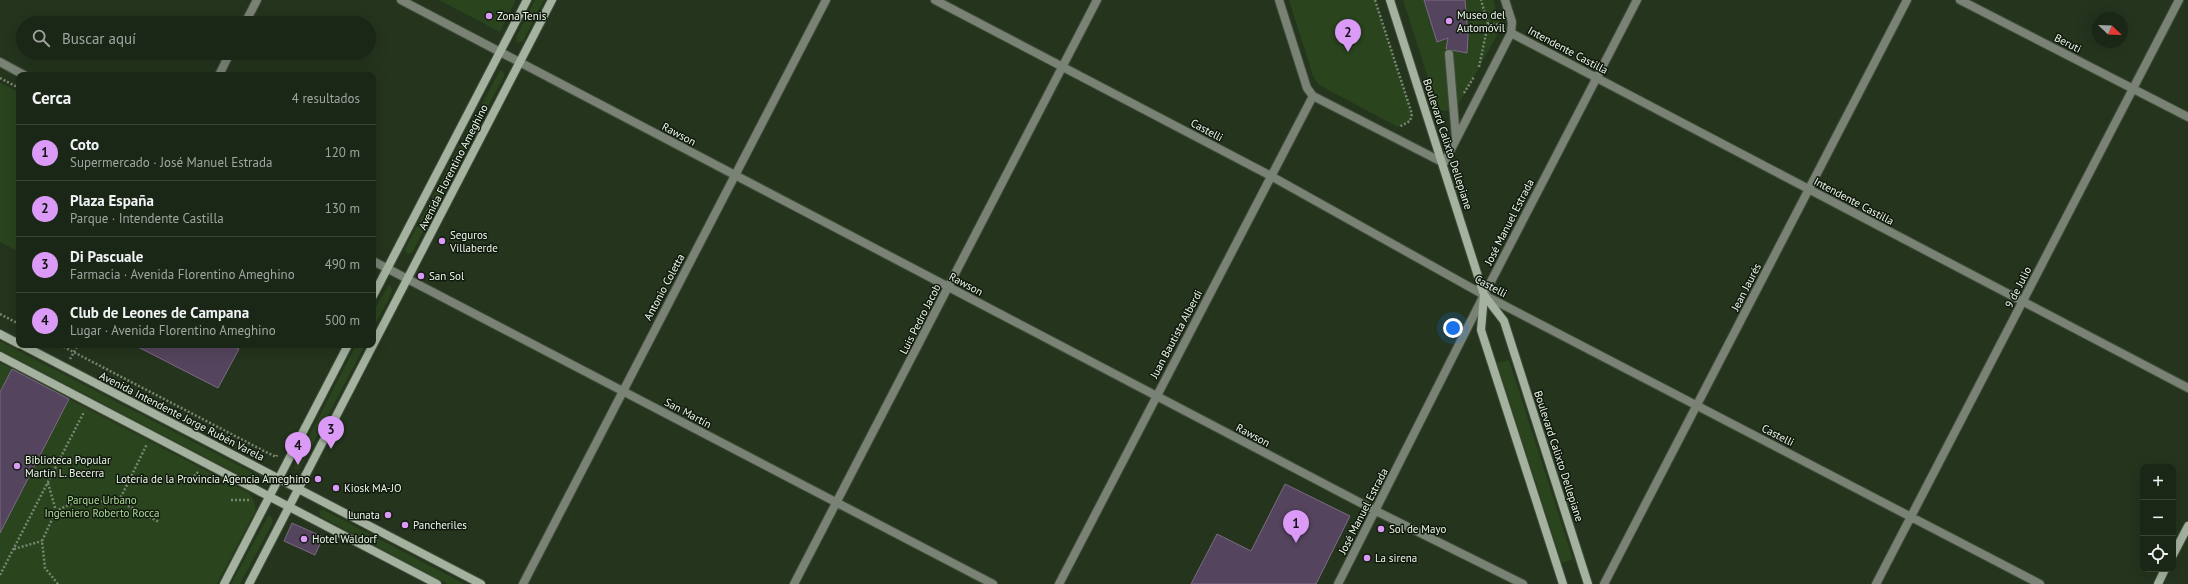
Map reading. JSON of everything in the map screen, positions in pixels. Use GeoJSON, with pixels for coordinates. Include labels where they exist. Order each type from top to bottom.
{"type":"FeatureCollection","features":[{"type":"Feature","properties":{"kind":"main road","name":"Avenida Florentino Ameghino"},"geometry":{"type":"LineString","coordinates":[[376,290],[527,0]]}},
{"type":"Feature","properties":{"kind":"main road","name":"Avenida Florentino Ameghino"},"geometry":{"type":"LineString","coordinates":[[376,339],[552,0]]}},
{"type":"Feature","properties":{"kind":"main road","name":"Boulevard Calixto Dellepiane"},"geometry":{"type":"LineString","coordinates":[[1390,0],[1444,163],[1484,295],[1504,321],[1588,584]]}},
{"type":"Feature","properties":{"kind":"main road","name":"Boulevard Calixto Dellepiane"},"geometry":{"type":"LineString","coordinates":[[1484,295],[1481,330],[1563,584]]}},
{"type":"Feature","properties":{"kind":"main road"},"geometry":{"type":"LineString","coordinates":[[0,334],[16,342]]}},
{"type":"Feature","properties":{"kind":"main road","name":"Avenida Intendente Jorge Rubén Varela"},"geometry":{"type":"LineString","coordinates":[[28,348],[481,584]]}},
{"type":"Feature","properties":{"kind":"main road"},"geometry":{"type":"LineString","coordinates":[[224,584],[346,348]]}},
{"type":"Feature","properties":{"kind":"main road","name":"Avenida Florentino Ameghino"},"geometry":{"type":"LineString","coordinates":[[249,584],[371,348]]}},
{"type":"Feature","properties":{"kind":"main road"},"geometry":{"type":"LineString","coordinates":[[0,356],[436,584]]}},
{"type":"Feature","properties":{"kind":"main road"},"geometry":{"type":"LineString","coordinates":[[2176,549],[2188,526]]}},
{"type":"Feature","properties":{"kind":"main road"},"geometry":{"type":"LineString","coordinates":[[2158,584],[2164,572]]}},
{"type":"Feature","properties":{"kind":"street"},"geometry":{"type":"LineString","coordinates":[[249,16],[257,0]]}},
{"type":"Feature","properties":{"kind":"street","name":"Rawson"},"geometry":{"type":"LineString","coordinates":[[401,0],[1376,511],[1523,584]]}},
{"type":"Feature","properties":{"kind":"street","name":"Antonio Coletta"},"geometry":{"type":"LineString","coordinates":[[523,584],[826,0]]}},
{"type":"Feature","properties":{"kind":"street","name":"Castelli"},"geometry":{"type":"LineString","coordinates":[[935,0],[1271,176],[1484,295],[2040,584]]}},
{"type":"Feature","properties":{"kind":"street","name":"Luis Pedro Jacob"},"geometry":{"type":"LineString","coordinates":[[794,584],[1097,0]]}},
{"type":"Feature","properties":{"kind":"street"},"geometry":{"type":"LineString","coordinates":[[1279,0],[1306,88],[1313,96],[1444,163]]}},
{"type":"Feature","properties":{"kind":"street","name":"Intendente Castilla"},"geometry":{"type":"LineString","coordinates":[[1444,163],[1511,33],[1512,22],[1505,0]]}},
{"type":"Feature","properties":{"kind":"street","name":"José Manuel Estrada"},"geometry":{"type":"LineString","coordinates":[[1338,584],[1484,295],[1637,0]]}},
{"type":"Feature","properties":{"kind":"street","name":"Jean Jaurés"},"geometry":{"type":"LineString","coordinates":[[1604,584],[1908,0]]}},
{"type":"Feature","properties":{"kind":"street","name":"Beruti"},"geometry":{"type":"LineString","coordinates":[[1960,0],[2188,117]]}},
{"type":"Feature","properties":{"kind":"street","name":"9 de Julio"},"geometry":{"type":"LineString","coordinates":[[1876,584],[2179,0]]}},
{"type":"Feature","properties":{"kind":"street","name":"Intendente Castilla"},"geometry":{"type":"LineString","coordinates":[[1511,33],[2188,388]]}},
{"type":"Feature","properties":{"kind":"street"},"geometry":{"type":"LineString","coordinates":[[1449,54],[1456,138]]}},
{"type":"Feature","properties":{"kind":"street"},"geometry":{"type":"LineString","coordinates":[[220,72],[226,60]]}},
{"type":"Feature","properties":{"kind":"street"},"geometry":{"type":"LineString","coordinates":[[0,62],[18,72]]}},
{"type":"Feature","properties":{"kind":"street","name":"Juan Bautista Alberdi"},"geometry":{"type":"LineString","coordinates":[[1059,584],[1313,96]]}},
{"type":"Feature","properties":{"kind":"street","name":"San Martín"},"geometry":{"type":"LineString","coordinates":[[376,262],[993,584]]}},
{"type":"Feature","properties":{"kind":"path"},"geometry":{"type":"LineString","coordinates":[[1375,0],[1412,114],[1410,121],[1405,125],[1398,127],[1392,124]]}},
{"type":"Feature","properties":{"kind":"path"},"geometry":{"type":"LineString","coordinates":[[1454,110],[1480,66],[1488,24],[1481,0]]}},
{"type":"Feature","properties":{"kind":"path"},"geometry":{"type":"LineString","coordinates":[[1488,24],[1501,25]]}},
{"type":"Feature","properties":{"kind":"path"},"geometry":{"type":"LineString","coordinates":[[0,78],[16,86]]}},
{"type":"Feature","properties":{"kind":"path"},"geometry":{"type":"LineString","coordinates":[[0,314],[16,322]]}},
{"type":"Feature","properties":{"kind":"path"},"geometry":{"type":"LineString","coordinates":[[66,348],[276,457],[279,450]]}},
{"type":"Feature","properties":{"kind":"path"},"geometry":{"type":"LineString","coordinates":[[0,576],[86,408]]}},
{"type":"Feature","properties":{"kind":"path"},"geometry":{"type":"LineString","coordinates":[[119,501],[149,441]]}},
{"type":"Feature","properties":{"kind":"path"},"geometry":{"type":"LineString","coordinates":[[191,479],[201,468]]}},
{"type":"Feature","properties":{"kind":"path"},"geometry":{"type":"LineString","coordinates":[[48,483],[56,511]]}},
{"type":"Feature","properties":{"kind":"path"},"geometry":{"type":"LineString","coordinates":[[231,500],[254,500],[252,497]]}},
{"type":"Feature","properties":{"kind":"path"},"geometry":{"type":"LineString","coordinates":[[58,584],[46,568],[42,541],[56,511],[75,502],[119,501],[159,522]]}},
{"type":"Feature","properties":{"kind":"path"},"geometry":{"type":"LineString","coordinates":[[14,549],[42,541]]}},
{"type":"Feature","properties":{"kind":"green space","name":"Zona Tenis"},"geometry":{"type":"Polygon","coordinates":[[[439,0],[516,0],[500,32],[439,0]]]}},
{"type":"Feature","properties":{"kind":"green space"},"geometry":{"type":"Polygon","coordinates":[[[535,0],[544,0],[523,41],[517,43],[516,37],[535,0]]]}},
{"type":"Feature","properties":{"kind":"green space"},"geometry":{"type":"Polygon","coordinates":[[[1289,0],[1375,0],[1412,114],[1410,121],[1398,127],[1319,85],[1313,76],[1289,0]]]}},
{"type":"Feature","properties":{"kind":"green space"},"geometry":{"type":"Polygon","coordinates":[[[1403,0],[1493,0],[1501,25],[1499,32],[1456,109],[1449,111],[1440,110],[1437,106],[1403,0]]]}},
{"type":"Feature","properties":{"kind":"green space"},"geometry":{"type":"Polygon","coordinates":[[[500,70],[504,73],[504,76],[412,253],[407,254],[405,249],[500,70]]]}},
{"type":"Feature","properties":{"kind":"green space"},"geometry":{"type":"Polygon","coordinates":[[[0,83],[16,91],[16,250],[0,242],[0,83]]]}},
{"type":"Feature","properties":{"kind":"green space"},"geometry":{"type":"Polygon","coordinates":[[[388,286],[391,286],[392,292],[376,323],[376,307],[388,286]]]}},
{"type":"Feature","properties":{"kind":"green space"},"geometry":{"type":"Polygon","coordinates":[[[0,341],[257,475],[259,480],[253,482],[0,350],[0,341]]]}},
{"type":"Feature","properties":{"kind":"green space"},"geometry":{"type":"Polygon","coordinates":[[[354,348],[363,348],[300,469],[295,470],[294,465],[354,348]]]}},
{"type":"Feature","properties":{"kind":"green space"},"geometry":{"type":"Polygon","coordinates":[[[1509,360],[1573,559],[1562,563],[1497,363],[1509,360]]]}},
{"type":"Feature","properties":{"kind":"green space"},"geometry":{"type":"Polygon","coordinates":[[[0,363],[12,369],[0,392],[0,363]]]}},
{"type":"Feature","properties":{"kind":"green space","name":"Parque Urbano Ingeniero Roberto Rocca"},"geometry":{"type":"Polygon","coordinates":[[[69,399],[249,493],[254,501],[256,510],[217,584],[0,584],[0,533],[69,399]]]}},
{"type":"Feature","properties":{"kind":"green space"},"geometry":{"type":"Polygon","coordinates":[[[322,510],[465,584],[448,584],[321,517],[319,511],[322,510]]]}},
{"type":"Feature","properties":{"kind":"green space"},"geometry":{"type":"Polygon","coordinates":[[[268,516],[271,516],[273,522],[240,584],[231,584],[268,516]]]}},
{"type":"Feature","properties":{"kind":"building","name":"Museo del Automóvil"},"geometry":{"type":"Polygon","coordinates":[[[1424,0],[1465,0],[1468,36],[1467,53],[1446,49],[1448,38],[1437,42],[1424,0]]]}},
{"type":"Feature","properties":{"kind":"building"},"geometry":{"type":"Polygon","coordinates":[[[140,348],[239,349],[218,388],[140,348]]]}},
{"type":"Feature","properties":{"kind":"building","name":"Biblioteca Popular Martín L. Becerra"},"geometry":{"type":"Polygon","coordinates":[[[12,369],[69,399],[0,533],[0,392],[12,369]]]}},
{"type":"Feature","properties":{"kind":"building"},"geometry":{"type":"Polygon","coordinates":[[[1285,484],[1350,516],[1316,584],[1191,584],[1217,534],[1251,551],[1285,484]]]}},
{"type":"Feature","properties":{"kind":"building","name":"Hotel Waldorf"},"geometry":{"type":"Polygon","coordinates":[[[292,523],[323,537],[315,555],[284,541],[292,523]]]}},
{"type":"Feature","properties":{"kind":"place","name":"Zona Tenis"},"geometry":{"type":"Point","coordinates":[489,16]}},
{"type":"Feature","properties":{"kind":"place","name":"Museo del Automóvil"},"geometry":{"type":"Point","coordinates":[1449,21]}},
{"type":"Feature","properties":{"kind":"place","name":"Plaza España"},"geometry":{"type":"Point","coordinates":[1348,52]}},
{"type":"Feature","properties":{"kind":"place","name":"Seguros Villaberde"},"geometry":{"type":"Point","coordinates":[442,241]}},
{"type":"Feature","properties":{"kind":"place","name":"San Sol"},"geometry":{"type":"Point","coordinates":[421,276]}},
{"type":"Feature","properties":{"kind":"place","name":"Di Pascuale"},"geometry":{"type":"Point","coordinates":[331,449]}},
{"type":"Feature","properties":{"kind":"place","name":"Club de Leones de Campana"},"geometry":{"type":"Point","coordinates":[298,465]}},
{"type":"Feature","properties":{"kind":"place","name":"Biblioteca Popular Martín L. Becerra"},"geometry":{"type":"Point","coordinates":[17,466]}},
{"type":"Feature","properties":{"kind":"place","name":"Lotería de la Provincia Agencia Ameghino"},"geometry":{"type":"Point","coordinates":[318,479]}},
{"type":"Feature","properties":{"kind":"place","name":"Kiosk MA-JO"},"geometry":{"type":"Point","coordinates":[336,488]}},
{"type":"Feature","properties":{"kind":"place","name":"Lunata"},"geometry":{"type":"Point","coordinates":[388,515]}},
{"type":"Feature","properties":{"kind":"place","name":"Pancheriles"},"geometry":{"type":"Point","coordinates":[405,525]}},
{"type":"Feature","properties":{"kind":"place","name":"Sol de Mayo"},"geometry":{"type":"Point","coordinates":[1381,529]}},
{"type":"Feature","properties":{"kind":"place","name":"Hotel Waldorf"},"geometry":{"type":"Point","coordinates":[304,539]}},
{"type":"Feature","properties":{"kind":"place","name":"Coto"},"geometry":{"type":"Point","coordinates":[1296,543]}},
{"type":"Feature","properties":{"kind":"place","name":"La sirena"},"geometry":{"type":"Point","coordinates":[1367,558]}}]}
